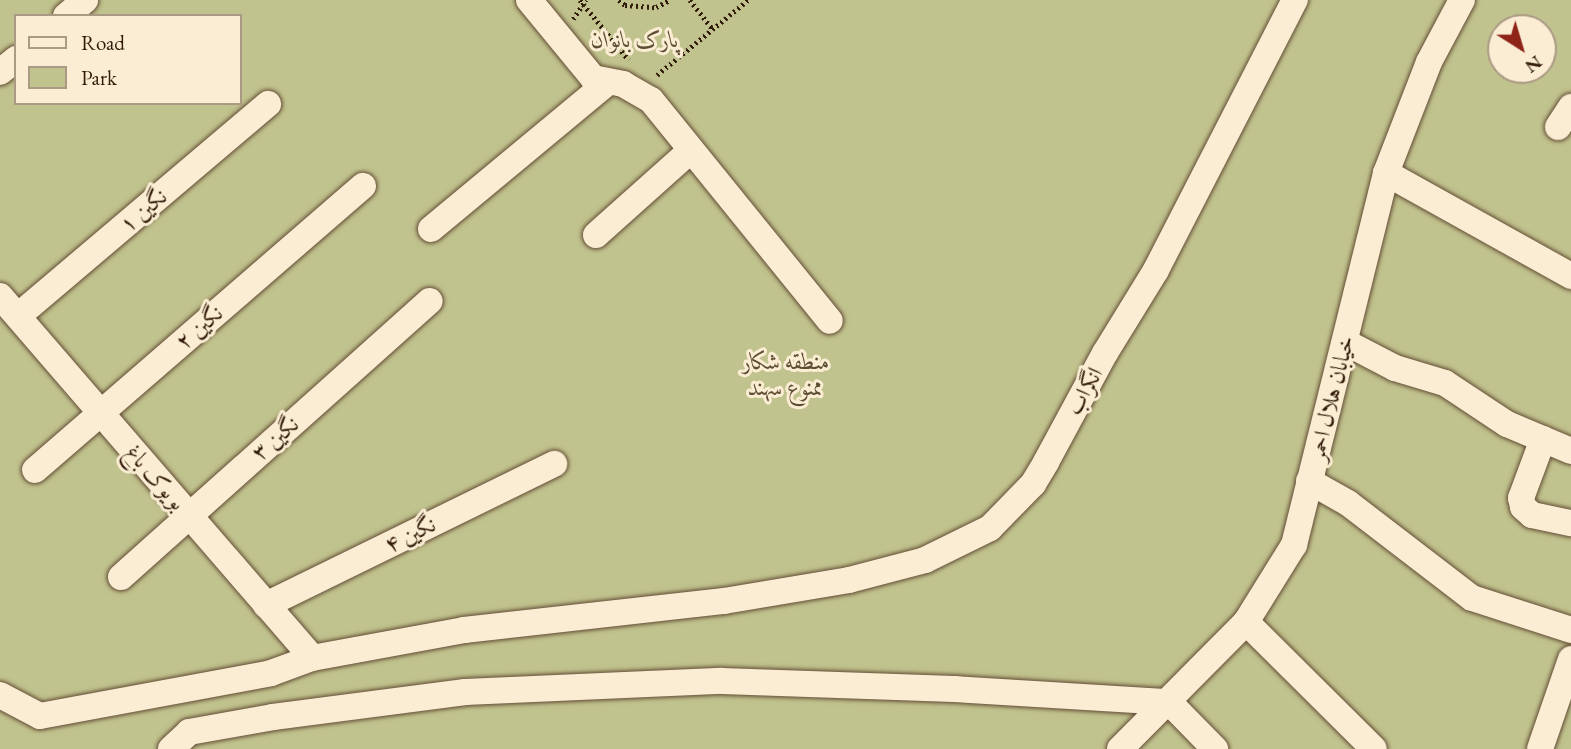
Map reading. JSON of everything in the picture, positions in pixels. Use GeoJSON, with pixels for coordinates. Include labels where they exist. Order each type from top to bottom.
{"type":"FeatureCollection","features":[{"type":"Feature","properties":{"kind":"street"},"geometry":{"type":"LineString","coordinates":[[529,0],[593,78],[623,85],[651,100],[830,321]]}},
{"type":"Feature","properties":{"kind":"street","name":"انگراب"},"geometry":{"type":"LineString","coordinates":[[0,695],[40,716],[271,673],[313,658],[464,630],[724,601],[849,580],[925,560],[990,528],[1033,484],[1046,462],[1105,353],[1156,270],[1295,0]]}},
{"type":"Feature","properties":{"kind":"street","name":"خیابان هلال احمر"},"geometry":{"type":"LineString","coordinates":[[1119,749],[1169,702],[1246,622],[1294,545],[1386,173],[1429,62],[1462,0]]}},
{"type":"Feature","properties":{"kind":"street"},"geometry":{"type":"LineString","coordinates":[[0,72],[14,60]]}},
{"type":"Feature","properties":{"kind":"street"},"geometry":{"type":"LineString","coordinates":[[431,229],[607,83]]}},
{"type":"Feature","properties":{"kind":"street","name":"نگین ۱"},"geometry":{"type":"LineString","coordinates":[[18,316],[268,104]]}},
{"type":"Feature","properties":{"kind":"street"},"geometry":{"type":"LineString","coordinates":[[596,235],[691,150]]}},
{"type":"Feature","properties":{"kind":"street"},"geometry":{"type":"LineString","coordinates":[[1386,173],[1571,276]]}},
{"type":"Feature","properties":{"kind":"street","name":"نگین ۲"},"geometry":{"type":"LineString","coordinates":[[36,470],[363,186]]}},
{"type":"Feature","properties":{"kind":"street","name":"بویوک باغ"},"geometry":{"type":"LineString","coordinates":[[0,296],[313,658]]}},
{"type":"Feature","properties":{"kind":"street","name":"نگین ۳"},"geometry":{"type":"LineString","coordinates":[[121,577],[188,514],[430,301]]}},
{"type":"Feature","properties":{"kind":"street"},"geometry":{"type":"LineString","coordinates":[[1345,342],[1395,368],[1445,383],[1507,424],[1571,451]]}},
{"type":"Feature","properties":{"kind":"street"},"geometry":{"type":"LineString","coordinates":[[1543,439],[1521,498],[1523,508],[1532,515],[1571,523]]}},
{"type":"Feature","properties":{"kind":"street","name":"نگین ۴"},"geometry":{"type":"LineString","coordinates":[[266,605],[554,464]]}},
{"type":"Feature","properties":{"kind":"street"},"geometry":{"type":"LineString","coordinates":[[1310,481],[1348,503],[1472,598],[1570,625]]}},
{"type":"Feature","properties":{"kind":"street"},"geometry":{"type":"LineString","coordinates":[[1246,622],[1374,749]]}},
{"type":"Feature","properties":{"kind":"street"},"geometry":{"type":"LineString","coordinates":[[1540,749],[1571,659]]}},
{"type":"Feature","properties":{"kind":"street"},"geometry":{"type":"LineString","coordinates":[[271,673],[273,717]]}},
{"type":"Feature","properties":{"kind":"street"},"geometry":{"type":"LineString","coordinates":[[171,749],[189,732],[273,717],[465,692],[722,681],[954,689],[1169,702],[1215,749]]}},
{"type":"Feature","properties":{"kind":"path"},"geometry":{"type":"LineString","coordinates":[[580,0],[634,65]]}},
{"type":"Feature","properties":{"kind":"path"},"geometry":{"type":"LineString","coordinates":[[619,0],[625,5],[656,7],[670,0]]}},
{"type":"Feature","properties":{"kind":"path"},"geometry":{"type":"LineString","coordinates":[[690,0],[713,29]]}},
{"type":"Feature","properties":{"kind":"path"},"geometry":{"type":"LineString","coordinates":[[648,82],[748,0]]}},
{"type":"Feature","properties":{"kind":"green space","name":"منطقه شکار ممنوع سهند"},"geometry":{"type":"Polygon","coordinates":[[[0,0],[1571,0],[1571,749],[0,749],[0,0]]]}},
{"type":"Feature","properties":{"kind":"park label","name":"پارک بانوان"},"geometry":{"type":"Point","coordinates":[635,39]}}]}
